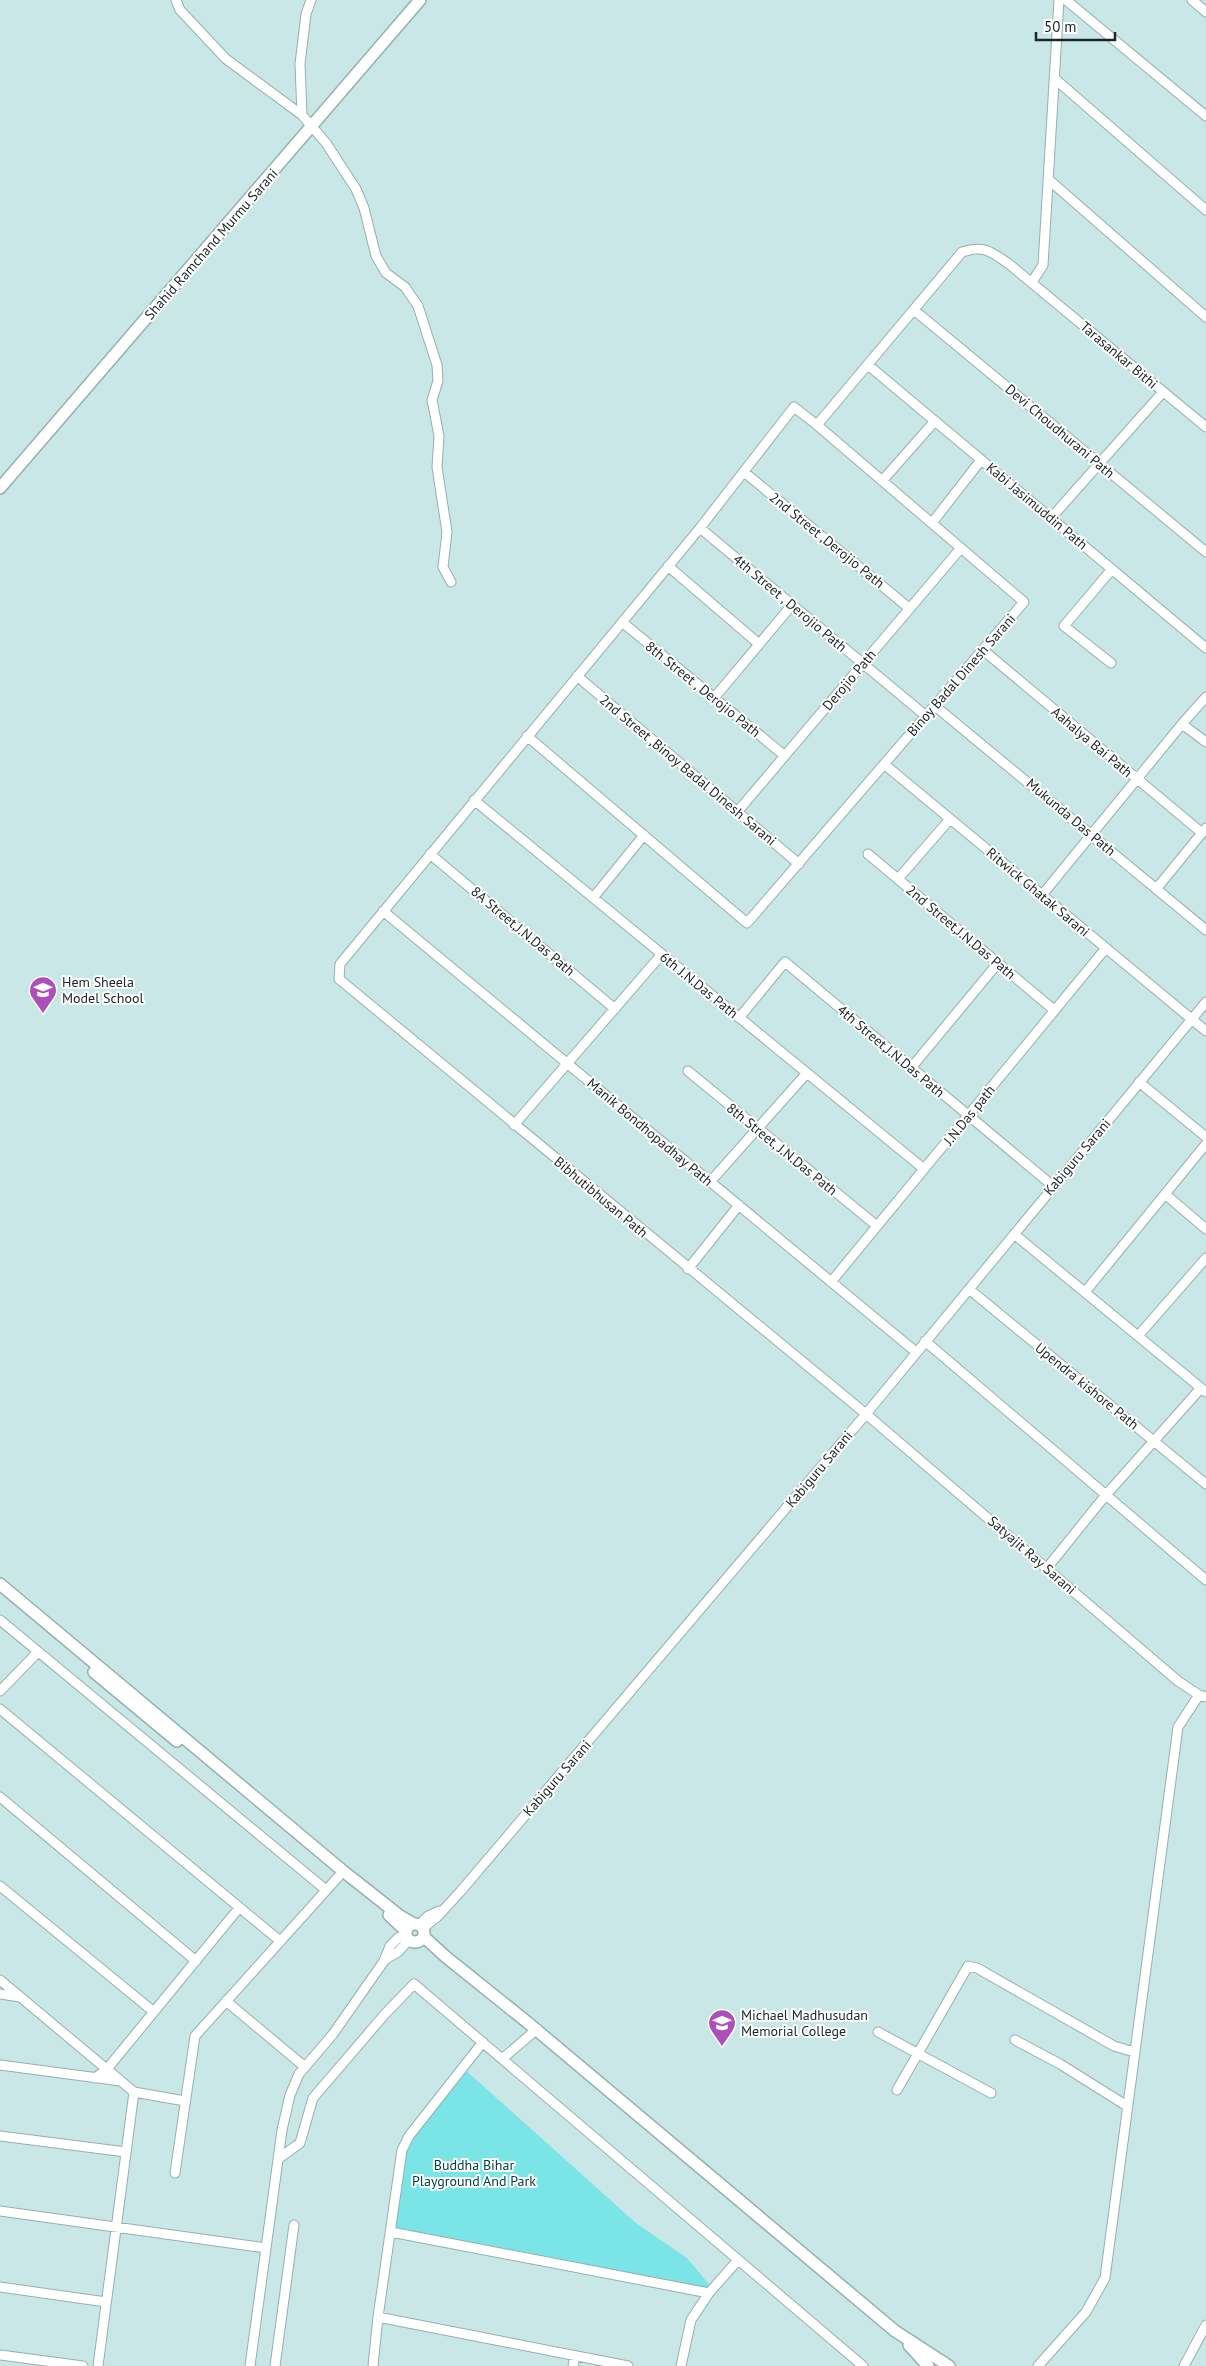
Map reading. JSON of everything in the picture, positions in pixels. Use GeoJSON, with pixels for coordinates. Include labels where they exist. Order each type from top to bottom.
{"type":"FeatureCollection","features":[{"type":"Feature","properties":{"kind":"street"},"geometry":{"type":"LineString","coordinates":[[176,0],[180,10],[226,59],[302,116],[332,151],[356,189],[364,208],[376,256],[386,273],[404,287],[418,306],[427,329],[437,365],[438,381],[432,400],[439,436],[438,467],[446,518],[443,567],[451,582]]}},
{"type":"Feature","properties":{"kind":"street"},"geometry":{"type":"LineString","coordinates":[[302,116],[300,64],[306,14],[311,0]]}},
{"type":"Feature","properties":{"kind":"street","name":"Shahid Ramchand Murmu Sarani"},"geometry":{"type":"LineString","coordinates":[[0,488],[420,0]]}},
{"type":"Feature","properties":{"kind":"street"},"geometry":{"type":"LineString","coordinates":[[817,425],[962,252],[977,247],[992,253],[1032,282],[1043,264],[1059,0]]}},
{"type":"Feature","properties":{"kind":"street"},"geometry":{"type":"LineString","coordinates":[[1066,0],[1206,116]]}},
{"type":"Feature","properties":{"kind":"street"},"geometry":{"type":"LineString","coordinates":[[1192,0],[1206,12]]}},
{"type":"Feature","properties":{"kind":"street"},"geometry":{"type":"LineString","coordinates":[[1054,78],[1206,210]]}},
{"type":"Feature","properties":{"kind":"street"},"geometry":{"type":"LineString","coordinates":[[1048,179],[1206,317]]}},
{"type":"Feature","properties":{"kind":"street","name":"Tarasankar Bithi"},"geometry":{"type":"LineString","coordinates":[[1032,282],[1206,427]]}},
{"type":"Feature","properties":{"kind":"street","name":"Devi Choudhurani Path"},"geometry":{"type":"LineString","coordinates":[[914,310],[1206,552]]}},
{"type":"Feature","properties":{"kind":"street","name":"Kabi Jasimuddin Path"},"geometry":{"type":"LineString","coordinates":[[868,365],[1206,648]]}},
{"type":"Feature","properties":{"kind":"street"},"geometry":{"type":"LineString","coordinates":[[1051,518],[1163,392]]}},
{"type":"Feature","properties":{"kind":"street","name":"Binoy Badal Dinesh Sarani"},"geometry":{"type":"LineString","coordinates":[[527,736],[747,923],[1024,602],[794,407],[744,472]]}},
{"type":"Feature","properties":{"kind":"street"},"geometry":{"type":"LineString","coordinates":[[882,481],[935,421]]}},
{"type":"Feature","properties":{"kind":"street"},"geometry":{"type":"LineString","coordinates":[[932,523],[981,460]]}},
{"type":"Feature","properties":{"kind":"street"},"geometry":{"type":"LineString","coordinates":[[383,911],[700,528],[744,472]]}},
{"type":"Feature","properties":{"kind":"street","name":"2nd Street ,Derojio Path"},"geometry":{"type":"LineString","coordinates":[[744,472],[910,608]]}},
{"type":"Feature","properties":{"kind":"street","name":"4th Street , Derojio Path"},"geometry":{"type":"LineString","coordinates":[[700,528],[926,716]]}},
{"type":"Feature","properties":{"kind":"street","name":"Derojio Path"},"geometry":{"type":"LineString","coordinates":[[738,812],[961,548]]}},
{"type":"Feature","properties":{"kind":"street"},"geometry":{"type":"LineString","coordinates":[[668,566],[759,644]]}},
{"type":"Feature","properties":{"kind":"street"},"geometry":{"type":"LineString","coordinates":[[1111,663],[1064,626],[1112,569]]}},
{"type":"Feature","properties":{"kind":"street"},"geometry":{"type":"LineString","coordinates":[[714,698],[792,605]]}},
{"type":"Feature","properties":{"kind":"street","name":"8th Street , Derojio Path"},"geometry":{"type":"LineString","coordinates":[[622,622],[785,756]]}},
{"type":"Feature","properties":{"kind":"street","name":"Aahalya Bai Path"},"geometry":{"type":"LineString","coordinates":[[983,650],[1137,779],[1204,830],[1157,888]]}},
{"type":"Feature","properties":{"kind":"street","name":"2nd Street ,Binoy Badal Dinesh Sarani"},"geometry":{"type":"LineString","coordinates":[[577,676],[799,864]]}},
{"type":"Feature","properties":{"kind":"street"},"geometry":{"type":"LineString","coordinates":[[1042,895],[1206,697]]}},
{"type":"Feature","properties":{"kind":"street","name":"Mukunda Das Path"},"geometry":{"type":"LineString","coordinates":[[935,706],[1206,930]]}},
{"type":"Feature","properties":{"kind":"street"},"geometry":{"type":"LineString","coordinates":[[1182,724],[1206,742]]}},
{"type":"Feature","properties":{"kind":"street","name":"Ritwick Ghatak Sarani"},"geometry":{"type":"LineString","coordinates":[[884,764],[1206,1032]]}},
{"type":"Feature","properties":{"kind":"street","name":"6th J.N.Das Path"},"geometry":{"type":"LineString","coordinates":[[474,800],[924,1169]]}},
{"type":"Feature","properties":{"kind":"street"},"geometry":{"type":"LineString","coordinates":[[898,879],[950,819]]}},
{"type":"Feature","properties":{"kind":"street"},"geometry":{"type":"LineString","coordinates":[[593,898],[644,835]]}},
{"type":"Feature","properties":{"kind":"street","name":"8A Street,J.N.Das Path"},"geometry":{"type":"LineString","coordinates":[[430,854],[615,1009]]}},
{"type":"Feature","properties":{"kind":"street","name":"2nd Street,J.N.Das Path"},"geometry":{"type":"LineString","coordinates":[[868,854],[1054,1010]]}},
{"type":"Feature","properties":{"kind":"street","name":"Bibhutibhusan Path"},"geometry":{"type":"LineString","coordinates":[[383,911],[340,964],[339,979],[866,1414]]}},
{"type":"Feature","properties":{"kind":"street","name":"Manik Bondhopadhay Path"},"geometry":{"type":"LineString","coordinates":[[383,911],[916,1352]]}},
{"type":"Feature","properties":{"kind":"street","name":"J.N.Das path"},"geometry":{"type":"LineString","coordinates":[[832,1282],[1106,948]]}},
{"type":"Feature","properties":{"kind":"street"},"geometry":{"type":"LineString","coordinates":[[514,1125],[662,954]]}},
{"type":"Feature","properties":{"kind":"street","name":"4th Street,J.N.Das Path"},"geometry":{"type":"LineString","coordinates":[[739,1018],[785,962],[1053,1186]]}},
{"type":"Feature","properties":{"kind":"street"},"geometry":{"type":"LineString","coordinates":[[911,1068],[998,963]]}},
{"type":"Feature","properties":{"kind":"street","name":"Kabiguru Sarani"},"geometry":{"type":"LineString","coordinates":[[250,2366],[278,2158],[290,2095],[299,2074],[333,2034],[384,1960],[398,1952],[428,1916],[442,1910],[460,1892],[866,1414],[1206,1002]]}},
{"type":"Feature","properties":{"kind":"street","name":"8th Street, J.N.Das Path"},"geometry":{"type":"LineString","coordinates":[[688,1071],[877,1226]]}},
{"type":"Feature","properties":{"kind":"street"},"geometry":{"type":"LineString","coordinates":[[710,1182],[807,1073]]}},
{"type":"Feature","properties":{"kind":"street"},"geometry":{"type":"LineString","coordinates":[[1139,1082],[1206,1138]]}},
{"type":"Feature","properties":{"kind":"street"},"geometry":{"type":"LineString","coordinates":[[1085,1292],[1206,1144]]}},
{"type":"Feature","properties":{"kind":"street"},"geometry":{"type":"LineString","coordinates":[[1165,1194],[1206,1229]]}},
{"type":"Feature","properties":{"kind":"street"},"geometry":{"type":"LineString","coordinates":[[688,1269],[739,1205]]}},
{"type":"Feature","properties":{"kind":"street"},"geometry":{"type":"LineString","coordinates":[[1014,1234],[1203,1390],[1105,1496],[1048,1568]]}},
{"type":"Feature","properties":{"kind":"street"},"geometry":{"type":"LineString","coordinates":[[1138,1336],[1206,1258]]}},
{"type":"Feature","properties":{"kind":"street","name":"Upendra kishore Path"},"geometry":{"type":"LineString","coordinates":[[968,1289],[1206,1484]]}},
{"type":"Feature","properties":{"kind":"street"},"geometry":{"type":"LineString","coordinates":[[925,1341],[1206,1580]]}},
{"type":"Feature","properties":{"kind":"street","name":"Satyajit Ray Sarani"},"geometry":{"type":"LineString","coordinates":[[866,1414],[1178,1681],[1202,1696]]}},
{"type":"Feature","properties":{"kind":"street"},"geometry":{"type":"LineString","coordinates":[[0,1584],[343,1871],[400,1916],[415,1933]]}},
{"type":"Feature","properties":{"kind":"street"},"geometry":{"type":"LineString","coordinates":[[0,1594],[339,1876],[446,1957],[537,2030],[895,2331],[948,2366]]}},
{"type":"Feature","properties":{"kind":"street"},"geometry":{"type":"LineString","coordinates":[[0,1620],[326,1890]]}},
{"type":"Feature","properties":{"kind":"street"},"geometry":{"type":"LineString","coordinates":[[0,1691],[38,1652]]}},
{"type":"Feature","properties":{"kind":"street"},"geometry":{"type":"LineString","coordinates":[[1038,2366],[1086,2312],[1105,2278],[1178,1727],[1202,1696]]}},
{"type":"Feature","properties":{"kind":"street"},"geometry":{"type":"LineString","coordinates":[[0,1709],[280,1941]]}},
{"type":"Feature","properties":{"kind":"street"},"geometry":{"type":"LineString","coordinates":[[0,1797],[196,1961]]}},
{"type":"Feature","properties":{"kind":"street"},"geometry":{"type":"LineString","coordinates":[[175,2173],[195,2036],[339,1876]]}},
{"type":"Feature","properties":{"kind":"street"},"geometry":{"type":"LineString","coordinates":[[0,1886],[154,2012]]}},
{"type":"Feature","properties":{"kind":"street"},"geometry":{"type":"LineString","coordinates":[[95,2078],[107,2069],[239,1908]]}},
{"type":"Feature","properties":{"kind":"street"},"geometry":{"type":"LineString","coordinates":[[897,2090],[968,1966],[977,1968],[1114,2046],[1134,2052]]}},
{"type":"Feature","properties":{"kind":"street"},"geometry":{"type":"LineString","coordinates":[[0,1980],[134,2092],[186,2101]]}},
{"type":"Feature","properties":{"kind":"street"},"geometry":{"type":"LineString","coordinates":[[278,2158],[300,2143],[313,2098],[385,2014],[414,1984],[863,2366]]}},
{"type":"Feature","properties":{"kind":"street"},"geometry":{"type":"LineString","coordinates":[[0,1994],[21,1997]]}},
{"type":"Feature","properties":{"kind":"street"},"geometry":{"type":"LineString","coordinates":[[226,2001],[305,2067]]}},
{"type":"Feature","properties":{"kind":"street"},"geometry":{"type":"LineString","coordinates":[[502,2059],[537,2030]]}},
{"type":"Feature","properties":{"kind":"street"},"geometry":{"type":"LineString","coordinates":[[878,2032],[991,2093]]}},
{"type":"Feature","properties":{"kind":"street"},"geometry":{"type":"LineString","coordinates":[[1015,2040],[1060,2064],[1127,2106]]}},
{"type":"Feature","properties":{"kind":"street"},"geometry":{"type":"LineString","coordinates":[[373,2366],[378,2317],[402,2150],[409,2136],[483,2042]]}},
{"type":"Feature","properties":{"kind":"street"},"geometry":{"type":"LineString","coordinates":[[0,2065],[121,2081]]}},
{"type":"Feature","properties":{"kind":"street"},"geometry":{"type":"LineString","coordinates":[[98,2366],[134,2092]]}},
{"type":"Feature","properties":{"kind":"street"},"geometry":{"type":"LineString","coordinates":[[0,2136],[126,2152]]}},
{"type":"Feature","properties":{"kind":"street"},"geometry":{"type":"LineString","coordinates":[[0,2211],[266,2248]]}},
{"type":"Feature","properties":{"kind":"street"},"geometry":{"type":"LineString","coordinates":[[275,2366],[294,2225]]}},
{"type":"Feature","properties":{"kind":"street"},"geometry":{"type":"LineString","coordinates":[[391,2232],[709,2293]]}},
{"type":"Feature","properties":{"kind":"street"},"geometry":{"type":"LineString","coordinates":[[682,2366],[691,2320],[709,2293],[738,2260]]}},
{"type":"Feature","properties":{"kind":"street"},"geometry":{"type":"LineString","coordinates":[[0,2288],[106,2302]]}},
{"type":"Feature","properties":{"kind":"street"},"geometry":{"type":"LineString","coordinates":[[378,2317],[628,2366]]}},
{"type":"Feature","properties":{"kind":"street"},"geometry":{"type":"LineString","coordinates":[[1184,2366],[1206,2325]]}},
{"type":"Feature","properties":{"kind":"street"},"geometry":{"type":"LineString","coordinates":[[895,2331],[917,2361],[928,2366]]}},
{"type":"Feature","properties":{"kind":"street"},"geometry":{"type":"LineString","coordinates":[[0,2355],[83,2366]]}},
{"type":"Feature","properties":{"kind":"street"},"geometry":{"type":"LineString","coordinates":[[572,2366],[575,2356]]}},
{"type":"Feature","properties":{"kind":"green space","name":"Buddha Bihar Playground And Park"},"geometry":{"type":"Polygon","coordinates":[[[463,2068],[636,2223],[687,2258],[713,2289],[708,2290],[395,2230],[407,2140],[463,2068]]]}},
{"type":"Feature","properties":{"kind":"place","name":"Hem Sheela Model School"},"geometry":{"type":"Point","coordinates":[43,1014]}},
{"type":"Feature","properties":{"kind":"place","name":"Michael Madhusudan Memorial College"},"geometry":{"type":"Point","coordinates":[722,2047]}}]}
